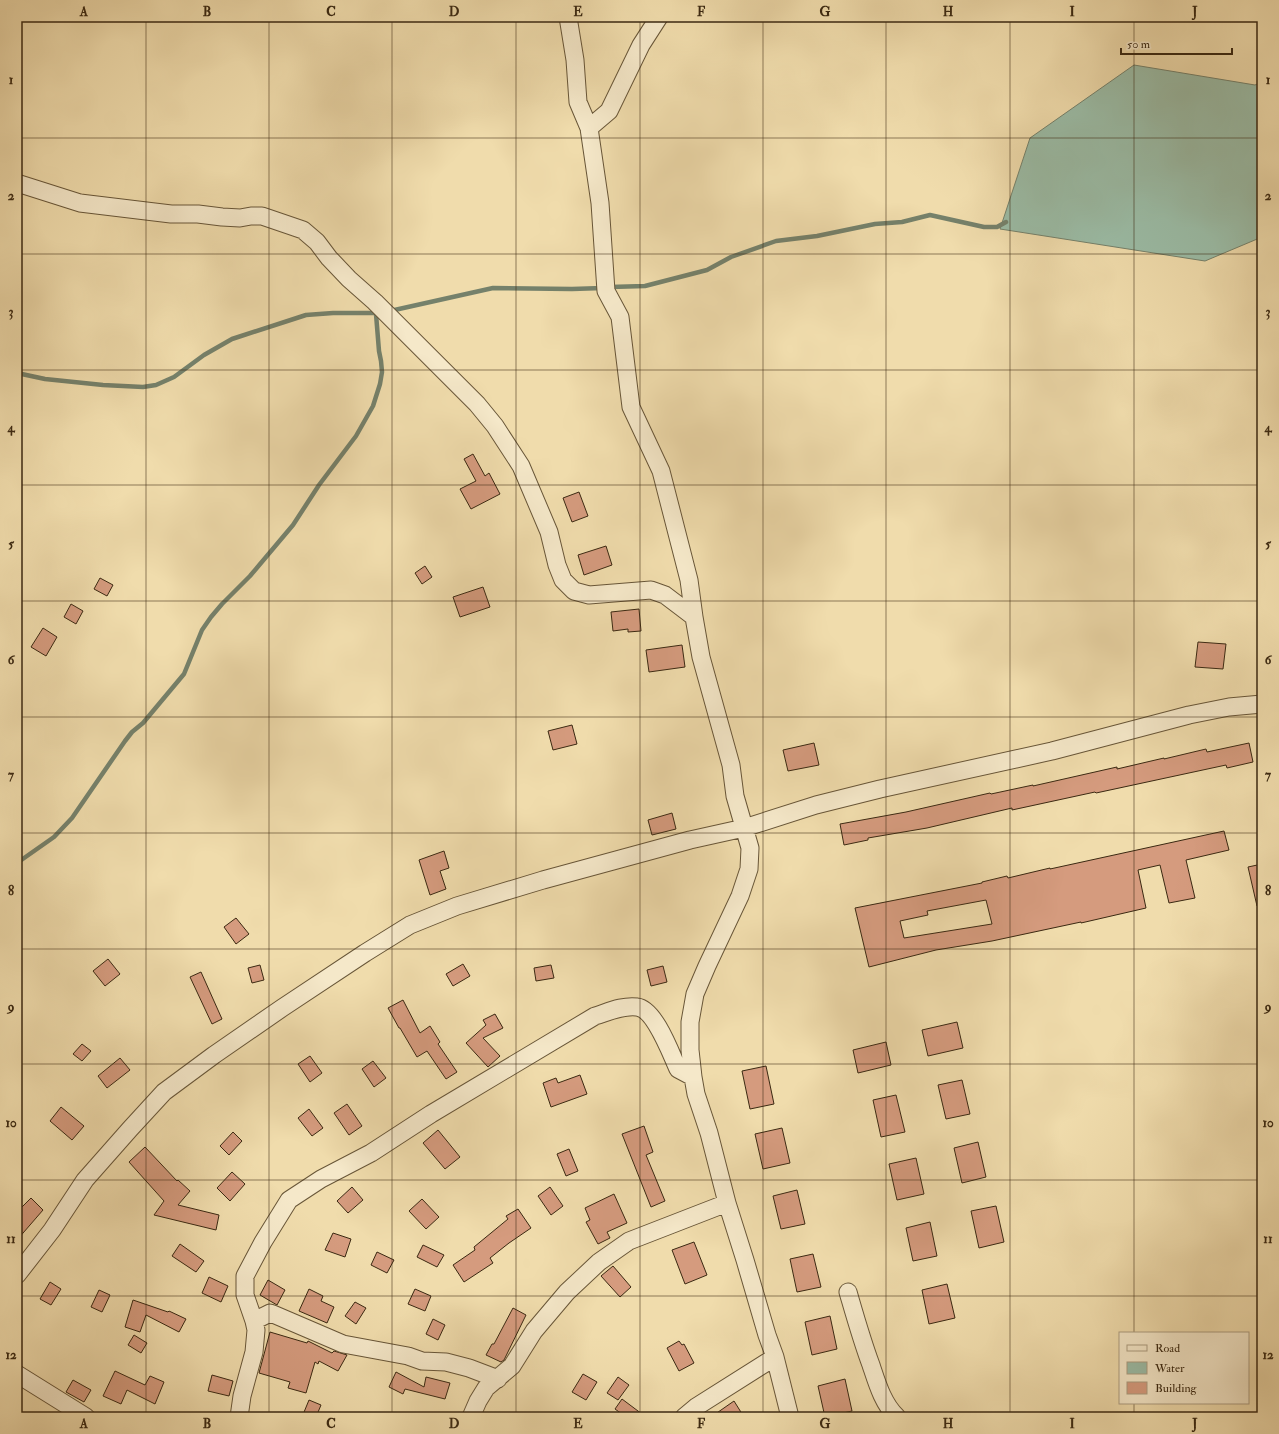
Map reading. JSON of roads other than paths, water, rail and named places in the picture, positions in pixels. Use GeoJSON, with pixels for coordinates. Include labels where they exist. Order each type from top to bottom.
{"type":"FeatureCollection","features":[{"type":"Feature","properties":{"kind":"street"},"geometry":{"type":"LineString","coordinates":[[568,17],[575,60],[578,102],[589,128],[600,203],[606,291],[620,317],[631,407],[661,471],[689,580],[701,657],[731,764],[735,796],[750,848],[749,869],[740,896],[695,994],[690,1022],[690,1050],[696,1094],[709,1133],[727,1203],[775,1357],[790,1417]]}},
{"type":"Feature","properties":{"kind":"street"},"geometry":{"type":"LineString","coordinates":[[589,128],[609,111],[641,46],[659,17]]}},
{"type":"Feature","properties":{"kind":"street"},"geometry":{"type":"LineString","coordinates":[[17,183],[80,203],[171,214],[198,214],[240,218],[262,216],[303,230],[317,242],[329,258],[349,279],[375,302],[478,404],[521,466],[550,532],[563,580],[574,591],[590,595],[651,590],[665,595],[694,617]]}},
{"type":"Feature","properties":{"kind":"street"},"geometry":{"type":"LineString","coordinates":[[17,1275],[52,1230],[85,1180],[164,1092],[282,1008],[410,925],[457,906],[543,880],[690,840],[744,828],[816,805],[880,788],[1052,751],[1189,715],[1230,707],[1262,704]]}},
{"type":"Feature","properties":{"kind":"street"},"geometry":{"type":"LineString","coordinates":[[239,1417],[242,1396],[254,1352],[256,1330],[245,1295],[245,1276],[263,1242],[289,1200],[321,1180],[370,1153],[431,1114],[595,1016],[626,1007],[638,1007],[652,1016],[666,1041],[678,1069],[693,1077]]}},
{"type":"Feature","properties":{"kind":"street"},"geometry":{"type":"LineString","coordinates":[[471,1417],[486,1388],[512,1366],[534,1330],[567,1292],[599,1262],[629,1241],[727,1203]]}},
{"type":"Feature","properties":{"kind":"street"},"geometry":{"type":"LineString","coordinates":[[848,1292],[860,1336],[876,1380],[889,1410],[897,1417]]}},
{"type":"Feature","properties":{"kind":"street"},"geometry":{"type":"LineString","coordinates":[[254,1321],[270,1313],[343,1344],[408,1356],[422,1361],[446,1362],[469,1368],[498,1379]]}},
{"type":"Feature","properties":{"kind":"street"},"geometry":{"type":"LineString","coordinates":[[684,1417],[696,1407],[775,1357]]}},
{"type":"Feature","properties":{"kind":"street"},"geometry":{"type":"LineString","coordinates":[[17,1374],[86,1417]]}},
{"type":"Feature","properties":{"kind":"water"},"geometry":{"type":"Polygon","coordinates":[[[1134,65],[1255,85],[1262,82],[1262,237],[1205,261],[1000,229],[1030,138],[1134,65]]]}},
{"type":"Feature","properties":{"kind":"waterway"},"geometry":{"type":"LineString","coordinates":[[610,287],[645,286],[707,270],[731,257],[776,241],[817,236],[875,224],[902,222],[930,215],[984,227],[997,227],[1006,222]]}},
{"type":"Feature","properties":{"kind":"waterway"},"geometry":{"type":"LineString","coordinates":[[390,311],[493,288],[603,288]]}},
{"type":"Feature","properties":{"kind":"waterway"},"geometry":{"type":"LineString","coordinates":[[17,373],[45,379],[103,385],[143,387],[156,385],[174,377],[204,355],[232,339],[306,315],[333,313],[379,313]]}},
{"type":"Feature","properties":{"kind":"waterway"},"geometry":{"type":"LineString","coordinates":[[17,863],[54,837],[72,818],[125,741],[132,732],[143,723],[184,674],[202,630],[211,617],[250,576],[293,525],[319,485],[356,436],[373,406],[382,372],[376,314]]}}]}
